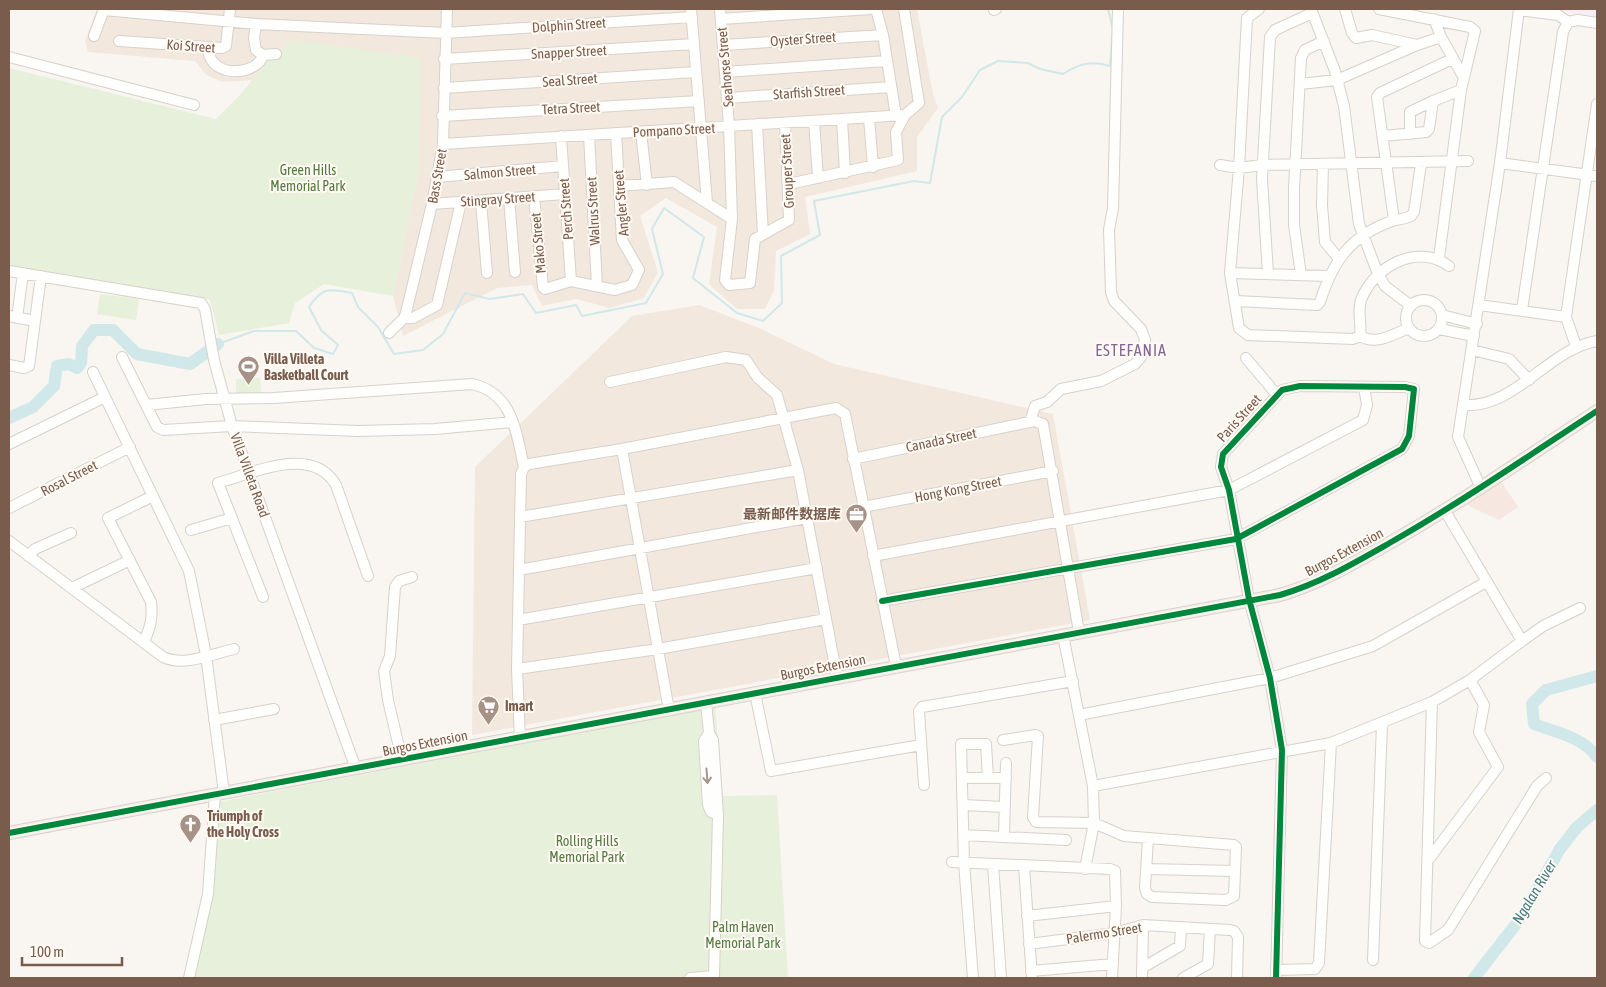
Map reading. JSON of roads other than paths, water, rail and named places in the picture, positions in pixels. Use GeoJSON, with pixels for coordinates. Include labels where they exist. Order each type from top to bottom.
{"type":"FeatureCollection","features":[{"type":"Feature","properties":{"kind":"main road","name":"Burgos Extension"},"geometry":{"type":"LineString","coordinates":[[9,833],[669,710],[1249,599],[1280,595],[1310,586],[1333,575],[1445,511],[1597,410]]}},
{"type":"Feature","properties":{"kind":"street","name":"Dolphin Street"},"geometry":{"type":"LineString","coordinates":[[104,9],[256,24],[446,33],[691,13]]}},
{"type":"Feature","properties":{"kind":"street"},"geometry":{"type":"LineString","coordinates":[[94,36],[104,9]]}},
{"type":"Feature","properties":{"kind":"street","name":"Koi Street"},"geometry":{"type":"LineString","coordinates":[[119,41],[207,48],[224,47],[230,9]]}},
{"type":"Feature","properties":{"kind":"street","name":"Bass Street"},"geometry":{"type":"LineString","coordinates":[[389,334],[404,318],[432,204],[443,144],[442,116],[447,9]]}},
{"type":"Feature","properties":{"kind":"street"},"geometry":{"type":"LineString","coordinates":[[720,14],[871,9]]}},
{"type":"Feature","properties":{"kind":"street"},"geometry":{"type":"LineString","coordinates":[[789,184],[898,160],[896,132],[901,116],[892,87],[883,35],[876,9]]}},
{"type":"Feature","properties":{"kind":"street"},"geometry":{"type":"LineString","coordinates":[[901,116],[919,103],[904,9]]}},
{"type":"Feature","properties":{"kind":"street"},"geometry":{"type":"LineString","coordinates":[[1079,632],[1044,424],[1039,421],[1030,422],[1035,406],[1047,402],[1059,390],[1102,381],[1134,364],[1141,357],[1145,349],[1142,329],[1114,301],[1111,292],[1109,230],[1113,199],[1118,9]]}},
{"type":"Feature","properties":{"kind":"street"},"geometry":{"type":"LineString","coordinates":[[1259,9],[1247,18],[1239,168],[1230,272],[1240,328],[1248,335],[1353,339],[1360,336],[1373,340],[1381,340],[1409,328]]}},
{"type":"Feature","properties":{"kind":"street"},"geometry":{"type":"LineString","coordinates":[[1345,9],[1352,33],[1356,38],[1372,35],[1417,45]]}},
{"type":"Feature","properties":{"kind":"street"},"geometry":{"type":"LineString","coordinates":[[1378,9],[1470,27],[1475,31],[1462,90],[1439,258]]}},
{"type":"Feature","properties":{"kind":"street"},"geometry":{"type":"LineString","coordinates":[[1481,488],[1458,437],[1477,324],[1500,163],[1519,9],[1558,15],[1568,22],[1578,20],[1597,23]]}},
{"type":"Feature","properties":{"kind":"street"},"geometry":{"type":"LineString","coordinates":[[1268,274],[1263,217],[1262,165],[1271,33],[1311,11],[1324,41],[1344,106],[1352,163],[1355,208],[1363,234],[1378,274],[1385,286],[1411,306]]}},
{"type":"Feature","properties":{"kind":"street"},"geometry":{"type":"LineString","coordinates":[[691,13],[707,202]]}},
{"type":"Feature","properties":{"kind":"street","name":"Seahorse Street"},"geometry":{"type":"LineString","coordinates":[[720,14],[729,126],[732,219],[725,280],[729,285],[748,284],[752,281],[754,241],[763,234]]}},
{"type":"Feature","properties":{"kind":"street"},"geometry":{"type":"LineString","coordinates":[[1434,19],[1441,38],[1464,78]]}},
{"type":"Feature","properties":{"kind":"street"},"geometry":{"type":"LineString","coordinates":[[1522,310],[1563,32],[1568,22]]}},
{"type":"Feature","properties":{"kind":"street"},"geometry":{"type":"LineString","coordinates":[[256,24],[255,45],[259,54],[276,54]]}},
{"type":"Feature","properties":{"kind":"street","name":"Oyster Street"},"geometry":{"type":"LineString","coordinates":[[723,45],[883,35]]}},
{"type":"Feature","properties":{"kind":"street"},"geometry":{"type":"LineString","coordinates":[[1300,84],[1337,80],[1417,45],[1441,38]]}},
{"type":"Feature","properties":{"kind":"street"},"geometry":{"type":"LineString","coordinates":[[1301,275],[1294,225],[1295,165],[1302,54],[1324,41]]}},
{"type":"Feature","properties":{"kind":"street","name":"Snapper Street"},"geometry":{"type":"LineString","coordinates":[[444,59],[694,44]]}},
{"type":"Feature","properties":{"kind":"street"},"geometry":{"type":"LineString","coordinates":[[207,48],[210,57],[218,67],[237,70],[257,66],[263,55]]}},
{"type":"Feature","properties":{"kind":"street"},"geometry":{"type":"LineString","coordinates":[[9,57],[194,105]]}},
{"type":"Feature","properties":{"kind":"street"},"geometry":{"type":"LineString","coordinates":[[1394,220],[1383,136],[1376,100],[1380,93],[1452,59]]}},
{"type":"Feature","properties":{"kind":"street"},"geometry":{"type":"LineString","coordinates":[[725,72],[887,61]]}},
{"type":"Feature","properties":{"kind":"street","name":"Seal Street"},"geometry":{"type":"LineString","coordinates":[[444,88],[696,72]]}},
{"type":"Feature","properties":{"kind":"street","name":"Starfish Street"},"geometry":{"type":"LineString","coordinates":[[727,98],[892,87]]}},
{"type":"Feature","properties":{"kind":"street"},"geometry":{"type":"LineString","coordinates":[[1410,134],[1410,112],[1462,90]]}},
{"type":"Feature","properties":{"kind":"street","name":"Tetra Street"},"geometry":{"type":"LineString","coordinates":[[442,116],[699,101]]}},
{"type":"Feature","properties":{"kind":"street"},"geometry":{"type":"LineString","coordinates":[[1383,136],[1423,133],[1428,129],[1433,101]]}},
{"type":"Feature","properties":{"kind":"street"},"geometry":{"type":"LineString","coordinates":[[1576,346],[1566,317],[1592,175],[1597,104]]}},
{"type":"Feature","properties":{"kind":"street","name":"Pompano Street"},"geometry":{"type":"LineString","coordinates":[[443,144],[901,116]]}},
{"type":"Feature","properties":{"kind":"street"},"geometry":{"type":"LineString","coordinates":[[869,118],[873,167]]}},
{"type":"Feature","properties":{"kind":"street"},"geometry":{"type":"LineString","coordinates":[[842,119],[845,172]]}},
{"type":"Feature","properties":{"kind":"street"},"geometry":{"type":"LineString","coordinates":[[814,121],[818,178]]}},
{"type":"Feature","properties":{"kind":"street","name":"Grouper Street"},"geometry":{"type":"LineString","coordinates":[[763,234],[790,220],[785,123]]}},
{"type":"Feature","properties":{"kind":"street"},"geometry":{"type":"LineString","coordinates":[[757,124],[763,234]]}},
{"type":"Feature","properties":{"kind":"street"},"geometry":{"type":"LineString","coordinates":[[642,132],[647,185]]}},
{"type":"Feature","properties":{"kind":"street","name":"Angler Street"},"geometry":{"type":"LineString","coordinates":[[597,286],[615,290],[624,289],[632,285],[639,270],[622,240],[616,133]]}},
{"type":"Feature","properties":{"kind":"street","name":"Walrus Street"},"geometry":{"type":"LineString","coordinates":[[589,135],[597,286]]}},
{"type":"Feature","properties":{"kind":"street","name":"Perch Street"},"geometry":{"type":"LineString","coordinates":[[561,136],[571,282]]}},
{"type":"Feature","properties":{"kind":"street"},"geometry":{"type":"LineString","coordinates":[[1220,165],[1239,168],[1262,165],[1420,164],[1468,161]]}},
{"type":"Feature","properties":{"kind":"street"},"geometry":{"type":"LineString","coordinates":[[1500,163],[1592,175]]}},
{"type":"Feature","properties":{"kind":"street"},"geometry":{"type":"LineString","coordinates":[[1323,164],[1322,204],[1325,242],[1339,259]]}},
{"type":"Feature","properties":{"kind":"street"},"geometry":{"type":"LineString","coordinates":[[1235,301],[1317,305],[1320,302],[1328,276],[1339,259],[1363,234],[1394,220],[1408,218],[1414,212],[1420,164]]}},
{"type":"Feature","properties":{"kind":"street","name":"Salmon Street"},"geometry":{"type":"LineString","coordinates":[[437,177],[563,166]]}},
{"type":"Feature","properties":{"kind":"street"},"geometry":{"type":"LineString","coordinates":[[619,186],[674,182],[732,219]]}},
{"type":"Feature","properties":{"kind":"street","name":"Stingray Street"},"geometry":{"type":"LineString","coordinates":[[432,204],[565,194]]}},
{"type":"Feature","properties":{"kind":"street","name":"Mako Street"},"geometry":{"type":"LineString","coordinates":[[534,196],[542,285],[545,289],[571,282]]}},
{"type":"Feature","properties":{"kind":"street"},"geometry":{"type":"LineString","coordinates":[[508,198],[514,272]]}},
{"type":"Feature","properties":{"kind":"street"},"geometry":{"type":"LineString","coordinates":[[480,201],[487,273]]}},
{"type":"Feature","properties":{"kind":"street"},"geometry":{"type":"LineString","coordinates":[[404,318],[413,318],[437,305],[461,202]]}},
{"type":"Feature","properties":{"kind":"street"},"geometry":{"type":"LineString","coordinates":[[1360,336],[1361,301],[1370,281],[1384,268],[1407,259],[1425,256],[1439,258],[1449,266]]}},
{"type":"Feature","properties":{"kind":"street","name":"Villa Villeta Road"},"geometry":{"type":"LineString","coordinates":[[9,271],[197,301],[205,309],[214,360],[232,426],[356,769]]}},
{"type":"Feature","properties":{"kind":"street"},"geometry":{"type":"LineString","coordinates":[[1230,272],[1328,276]]}},
{"type":"Feature","properties":{"kind":"street"},"geometry":{"type":"LineString","coordinates":[[23,273],[13,317],[35,321]]}},
{"type":"Feature","properties":{"kind":"street"},"geometry":{"type":"LineString","coordinates":[[9,365],[28,367],[41,276]]}},
{"type":"Feature","properties":{"kind":"street"},"geometry":{"type":"LineString","coordinates":[[571,282],[597,286]]}},
{"type":"Feature","properties":{"kind":"street"},"geometry":{"type":"LineString","coordinates":[[1439,329],[1442,315],[1440,309],[1433,302],[1421,301],[1411,306],[1406,318],[1409,328],[1417,335],[1424,336],[1439,329],[1474,336]]}},
{"type":"Feature","properties":{"kind":"street"},"geometry":{"type":"LineString","coordinates":[[1479,305],[1566,317]]}},
{"type":"Feature","properties":{"kind":"street"},"geometry":{"type":"LineString","coordinates":[[1442,315],[1477,324]]}},
{"type":"Feature","properties":{"kind":"street"},"geometry":{"type":"LineString","coordinates":[[1463,405],[1477,406],[1486,404],[1529,380],[1576,346],[1597,341]]}},
{"type":"Feature","properties":{"kind":"street"},"geometry":{"type":"LineString","coordinates":[[1472,350],[1509,358],[1529,380]]}},
{"type":"Feature","properties":{"kind":"street"},"geometry":{"type":"LineString","coordinates":[[122,357],[160,429],[232,426],[358,431],[435,430],[513,422]]}},
{"type":"Feature","properties":{"kind":"street"},"geometry":{"type":"LineString","coordinates":[[610,382],[726,358],[738,358],[746,360],[758,378],[777,396],[798,470],[837,677]]}},
{"type":"Feature","properties":{"kind":"street"},"geometry":{"type":"LineString","coordinates":[[1246,358],[1277,395]]}},
{"type":"Feature","properties":{"kind":"street"},"geometry":{"type":"LineString","coordinates":[[93,372],[189,571],[206,655],[220,794],[207,901],[189,978]]}},
{"type":"Feature","properties":{"kind":"street"},"geometry":{"type":"LineString","coordinates":[[146,405],[472,384],[483,387],[508,408],[524,467],[521,474],[517,669],[520,738]]}},
{"type":"Feature","properties":{"kind":"street","name":"Paris Street"},"geometry":{"type":"LineString","coordinates":[[1236,538],[1402,448],[1408,436],[1415,392],[1411,388],[1300,386],[1282,390],[1224,454],[1221,467],[1229,490],[1236,538],[1249,599],[1270,678],[1282,750],[1276,974]]}},
{"type":"Feature","properties":{"kind":"street"},"geometry":{"type":"LineString","coordinates":[[873,556],[1229,490],[1363,420],[1367,405],[1364,387]]}},
{"type":"Feature","properties":{"kind":"street"},"geometry":{"type":"LineString","coordinates":[[9,444],[105,397]]}},
{"type":"Feature","properties":{"kind":"street"},"geometry":{"type":"LineString","coordinates":[[524,467],[836,408],[841,410],[845,414],[896,666]]}},
{"type":"Feature","properties":{"kind":"street","name":"Canada Street"},"geometry":{"type":"LineString","coordinates":[[853,459],[1030,422]]}},
{"type":"Feature","properties":{"kind":"street","name":"Rosal Street"},"geometry":{"type":"LineString","coordinates":[[9,508],[130,447]]}},
{"type":"Feature","properties":{"kind":"street"},"geometry":{"type":"LineString","coordinates":[[622,449],[669,710]]}},
{"type":"Feature","properties":{"kind":"street"},"geometry":{"type":"LineString","coordinates":[[263,597],[218,483],[278,465],[298,463],[319,467],[328,473],[336,485],[368,576]]}},
{"type":"Feature","properties":{"kind":"street"},"geometry":{"type":"LineString","coordinates":[[520,517],[798,470]]}},
{"type":"Feature","properties":{"kind":"street","name":"Hong Kong Street"},"geometry":{"type":"LineString","coordinates":[[863,507],[1053,471]]}},
{"type":"Feature","properties":{"kind":"street"},"geometry":{"type":"LineString","coordinates":[[144,642],[151,625],[151,602],[108,518],[153,496]]}},
{"type":"Feature","properties":{"kind":"street"},"geometry":{"type":"LineString","coordinates":[[1445,511],[1522,641]]}},
{"type":"Feature","properties":{"kind":"street"},"geometry":{"type":"LineString","coordinates":[[191,530],[232,518]]}},
{"type":"Feature","properties":{"kind":"street"},"geometry":{"type":"LineString","coordinates":[[519,570],[807,518]]}},
{"type":"Feature","properties":{"kind":"street"},"geometry":{"type":"LineString","coordinates":[[28,556],[35,549],[71,533]]}},
{"type":"Feature","properties":{"kind":"street"},"geometry":{"type":"LineString","coordinates":[[882,601],[1236,538]]}},
{"type":"Feature","properties":{"kind":"street"},"geometry":{"type":"LineString","coordinates":[[9,541],[163,657],[172,661],[191,660],[234,649]]}},
{"type":"Feature","properties":{"kind":"street"},"geometry":{"type":"LineString","coordinates":[[72,588],[130,560]]}},
{"type":"Feature","properties":{"kind":"street"},"geometry":{"type":"LineString","coordinates":[[518,620],[817,568]]}},
{"type":"Feature","properties":{"kind":"street"},"geometry":{"type":"LineString","coordinates":[[402,760],[388,700],[384,671],[390,656],[396,587],[399,581],[412,577]]}},
{"type":"Feature","properties":{"kind":"street"},"geometry":{"type":"LineString","coordinates":[[1080,715],[1270,678],[1373,646],[1486,582]]}},
{"type":"Feature","properties":{"kind":"street"},"geometry":{"type":"LineString","coordinates":[[1093,786],[1282,750],[1331,743],[1382,724],[1432,702],[1470,680],[1543,626],[1580,608]]}},
{"type":"Feature","properties":{"kind":"street"},"geometry":{"type":"LineString","coordinates":[[517,669],[658,650],[826,619]]}},
{"type":"Feature","properties":{"kind":"street"},"geometry":{"type":"LineString","coordinates":[[1063,635],[1093,786],[1094,823],[1085,869]]}},
{"type":"Feature","properties":{"kind":"street"},"geometry":{"type":"LineString","coordinates":[[1429,859],[1498,767],[1479,732],[1484,705],[1470,680]]}},
{"type":"Feature","properties":{"kind":"street"},"geometry":{"type":"LineString","coordinates":[[924,785],[920,711],[922,707],[1073,681]]}},
{"type":"Feature","properties":{"kind":"street"},"geometry":{"type":"LineString","coordinates":[[756,693],[771,771],[921,746]]}},
{"type":"Feature","properties":{"kind":"street"},"geometry":{"type":"LineString","coordinates":[[690,978],[714,976],[718,815],[713,740],[709,733],[706,702]]}},
{"type":"Feature","properties":{"kind":"street"},"geometry":{"type":"LineString","coordinates":[[1432,702],[1429,859],[1423,938],[1429,943],[1448,930],[1537,786],[1546,778]]}},
{"type":"Feature","properties":{"kind":"street"},"geometry":{"type":"LineString","coordinates":[[214,720],[274,709]]}},
{"type":"Feature","properties":{"kind":"street"},"geometry":{"type":"LineString","coordinates":[[1373,960],[1382,724]]}},
{"type":"Feature","properties":{"kind":"street"},"geometry":{"type":"LineString","coordinates":[[1003,740],[1038,736],[1033,817],[1036,822],[1094,823],[1124,836],[1234,845],[1236,847],[1234,896],[1226,900],[1152,897],[1147,894],[1145,888],[1148,838]]}},
{"type":"Feature","properties":{"kind":"street"},"geometry":{"type":"LineString","coordinates":[[973,978],[964,863],[962,744],[984,742],[987,747],[988,778]]}},
{"type":"Feature","properties":{"kind":"street"},"geometry":{"type":"LineString","coordinates":[[1276,974],[1315,969],[1319,963],[1331,743]]}},
{"type":"Feature","properties":{"kind":"street"},"geometry":{"type":"LineString","coordinates":[[1004,836],[1006,763]]}},
{"type":"Feature","properties":{"kind":"street"},"geometry":{"type":"LineString","coordinates":[[963,778],[1006,778]]}},
{"type":"Feature","properties":{"kind":"street"},"geometry":{"type":"LineString","coordinates":[[963,805],[1004,807]]}},
{"type":"Feature","properties":{"kind":"street"},"geometry":{"type":"LineString","coordinates":[[963,835],[1066,840]]}},
{"type":"Feature","properties":{"kind":"street"},"geometry":{"type":"LineString","coordinates":[[952,862],[1110,869],[1115,871],[1116,906],[1112,978]]}},
{"type":"Feature","properties":{"kind":"street"},"geometry":{"type":"LineString","coordinates":[[993,864],[1001,978]]}},
{"type":"Feature","properties":{"kind":"street"},"geometry":{"type":"LineString","coordinates":[[1024,866],[1032,975],[1113,964]]}},
{"type":"Feature","properties":{"kind":"street"},"geometry":{"type":"LineString","coordinates":[[1147,869],[1235,871]]}},
{"type":"Feature","properties":{"kind":"street"},"geometry":{"type":"LineString","coordinates":[[1027,916],[1116,906]]}},
{"type":"Feature","properties":{"kind":"street"},"geometry":{"type":"LineString","coordinates":[[1142,973],[1143,925]]}},
{"type":"Feature","properties":{"kind":"street","name":"Palermo Street"},"geometry":{"type":"LineString","coordinates":[[1029,944],[1115,933],[1143,925],[1230,930],[1237,933],[1237,978]]}},
{"type":"Feature","properties":{"kind":"street"},"geometry":{"type":"LineString","coordinates":[[1142,973],[1180,946],[1181,928]]}},
{"type":"Feature","properties":{"kind":"street"},"geometry":{"type":"LineString","coordinates":[[1183,978],[1208,964],[1210,929]]}},
{"type":"Feature","properties":{"kind":"waterway"},"geometry":{"type":"LineString","coordinates":[[218,344],[254,331],[296,331],[314,348],[333,354],[338,345],[321,330],[309,307],[318,295],[332,290],[352,293],[358,307],[378,327],[394,354],[423,350],[443,334],[465,293],[489,299],[523,294],[536,313],[576,305],[582,316],[646,303],[663,274],[652,229],[664,208],[704,237],[693,278],[737,313],[763,321],[782,303],[781,256],[820,235],[814,201],[914,181],[930,183],[942,117],[962,97],[980,70],[998,61],[1028,63],[1040,69],[1063,74],[1085,64],[1097,63],[1110,66],[1113,29],[1108,9]]}},
{"type":"Feature","properties":{"kind":"waterway"},"geometry":{"type":"LineString","coordinates":[[9,418],[33,407],[54,386],[57,366],[69,364],[77,368],[81,363],[82,346],[94,330],[113,330],[137,354],[190,364],[218,344]]}},
{"type":"Feature","properties":{"kind":"waterway","name":"Ngalan River"},"geometry":{"type":"LineString","coordinates":[[1597,676],[1546,690],[1532,704],[1534,724],[1576,740],[1591,750],[1597,757]]}},
{"type":"Feature","properties":{"kind":"waterway","name":"Ngalan River"},"geometry":{"type":"LineString","coordinates":[[1474,978],[1520,919],[1560,849],[1577,827],[1597,810]]}},
{"type":"Feature","properties":{"kind":"place","name":"Villa Villeta Basketball Court"},"geometry":{"type":"Point","coordinates":[248,386]}},
{"type":"Feature","properties":{"kind":"place","name":"最新邮件数据库"},"geometry":{"type":"Point","coordinates":[857,533]}},
{"type":"Feature","properties":{"kind":"place","name":"Imart"},"geometry":{"type":"Point","coordinates":[489,725]}},
{"type":"Feature","properties":{"kind":"place","name":"Triumph of the Holy Cross"},"geometry":{"type":"Point","coordinates":[191,843]}},
{"type":"Feature","properties":{"kind":"district","name":"ESTEFANIA"},"geometry":{"type":"Point","coordinates":[1131,350]}},
{"type":"Feature","properties":{"kind":"park label","name":"Green Hills Memorial Park"},"geometry":{"type":"Point","coordinates":[308,178]}},
{"type":"Feature","properties":{"kind":"park label","name":"Rolling Hills Memorial Park"},"geometry":{"type":"Point","coordinates":[587,850]}},
{"type":"Feature","properties":{"kind":"park label","name":"Palm Haven Memorial Park"},"geometry":{"type":"Point","coordinates":[743,936]}}]}
